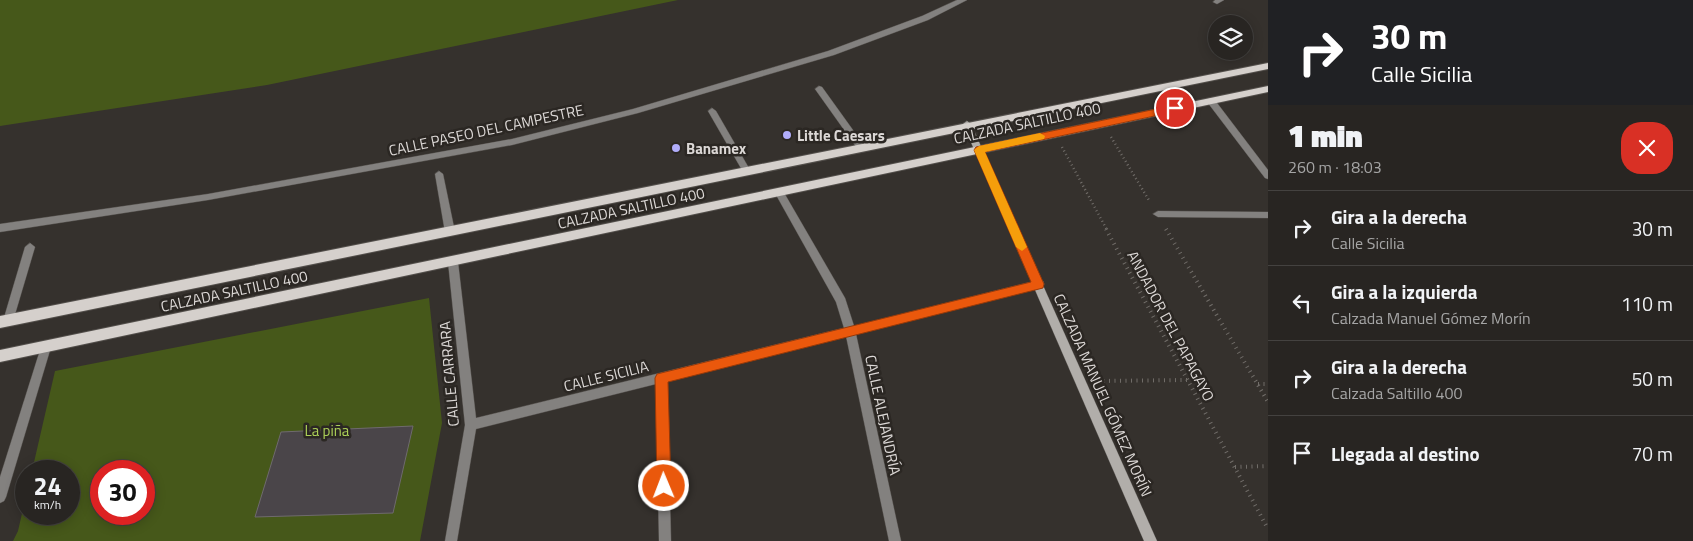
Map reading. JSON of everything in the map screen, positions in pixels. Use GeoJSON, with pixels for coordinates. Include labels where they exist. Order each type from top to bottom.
{"type":"FeatureCollection","features":[{"type":"Feature","properties":{"kind":"main road","name":"CALZADA SALTILLO 400"},"geometry":{"type":"LineString","coordinates":[[4,322],[450,232],[967,124],[1268,66]]}},
{"type":"Feature","properties":{"kind":"main road","name":"CALZADA SALTILLO 400"},"geometry":{"type":"LineString","coordinates":[[0,356],[1268,89]]}},
{"type":"Feature","properties":{"kind":"street","name":"CALLE PASEO DEL CAMPESTRE"},"geometry":{"type":"LineString","coordinates":[[0,228],[208,197],[512,142],[634,111],[822,56],[925,18],[963,0]]}},
{"type":"Feature","properties":{"kind":"street"},"geometry":{"type":"LineString","coordinates":[[819,89],[860,146]]}},
{"type":"Feature","properties":{"kind":"street"},"geometry":{"type":"LineString","coordinates":[[1211,101],[1266,171]]}},
{"type":"Feature","properties":{"kind":"street"},"geometry":{"type":"LineString","coordinates":[[712,111],[746,170]]}},
{"type":"Feature","properties":{"kind":"street","name":"CALZADA MANUEL GÓMEZ MORÍN"},"geometry":{"type":"LineString","coordinates":[[967,124],[1151,541]]}},
{"type":"Feature","properties":{"kind":"street"},"geometry":{"type":"LineString","coordinates":[[439,174],[450,232]]}},
{"type":"Feature","properties":{"kind":"street","name":"CALLE ALEJANDRÍA"},"geometry":{"type":"LineString","coordinates":[[780,193],[841,301],[850,331],[895,541]]}},
{"type":"Feature","properties":{"kind":"street"},"geometry":{"type":"LineString","coordinates":[[1158,214],[1268,215]]}},
{"type":"Feature","properties":{"kind":"street"},"geometry":{"type":"LineString","coordinates":[[4,322],[30,246]]}},
{"type":"Feature","properties":{"kind":"street","name":"CALLE CARRARA"},"geometry":{"type":"LineString","coordinates":[[451,541],[471,425],[453,262]]}},
{"type":"Feature","properties":{"kind":"street","name":"CALLE SICILIA"},"geometry":{"type":"LineString","coordinates":[[471,425],[1038,284]]}},
{"type":"Feature","properties":{"kind":"street"},"geometry":{"type":"LineString","coordinates":[[0,497],[46,347]]}},
{"type":"Feature","properties":{"kind":"street"},"geometry":{"type":"LineString","coordinates":[[662,378],[665,541]]}},
{"type":"Feature","properties":{"kind":"path"},"geometry":{"type":"LineString","coordinates":[[1103,123],[1268,402]]}},
{"type":"Feature","properties":{"kind":"path","name":"ANDADOR DEL PAPAGAYO"},"geometry":{"type":"LineString","coordinates":[[1054,134],[1268,530]]}},
{"type":"Feature","properties":{"kind":"path"},"geometry":{"type":"LineString","coordinates":[[1081,381],[1187,380]]}},
{"type":"Feature","properties":{"kind":"path"},"geometry":{"type":"LineString","coordinates":[[1258,384],[1268,384]]}},
{"type":"Feature","properties":{"kind":"path"},"geometry":{"type":"LineString","coordinates":[[1235,467],[1268,466]]}},
{"type":"Feature","properties":{"kind":"green space"},"geometry":{"type":"Polygon","coordinates":[[[0,0],[678,0],[267,85],[0,126],[0,0]]]}},
{"type":"Feature","properties":{"kind":"green space","name":"La piña"},"geometry":{"type":"Polygon","coordinates":[[[429,298],[442,423],[420,541],[13,541],[19,525],[80,525],[80,460],[35,460],[55,371],[429,298]]]}},
{"type":"Feature","properties":{"kind":"building"},"geometry":{"type":"Polygon","coordinates":[[[413,426],[393,513],[255,517],[281,432],[413,426]]]}},
{"type":"Feature","properties":{"kind":"slow traffic"},"geometry":{"type":"LineString","coordinates":[[1022,247],[979,150],[1040,136]]}},
{"type":"Feature","properties":{"kind":"place","name":"Little Caesars"},"geometry":{"type":"Point","coordinates":[787,135]}},
{"type":"Feature","properties":{"kind":"place","name":"Banamex"},"geometry":{"type":"Point","coordinates":[676,148]}},
{"type":"Feature","properties":{"kind":"route"},"geometry":{"type":"LineString","coordinates":[[664,486],[662,378],[1038,284],[979,150],[1175,108]]}}]}
